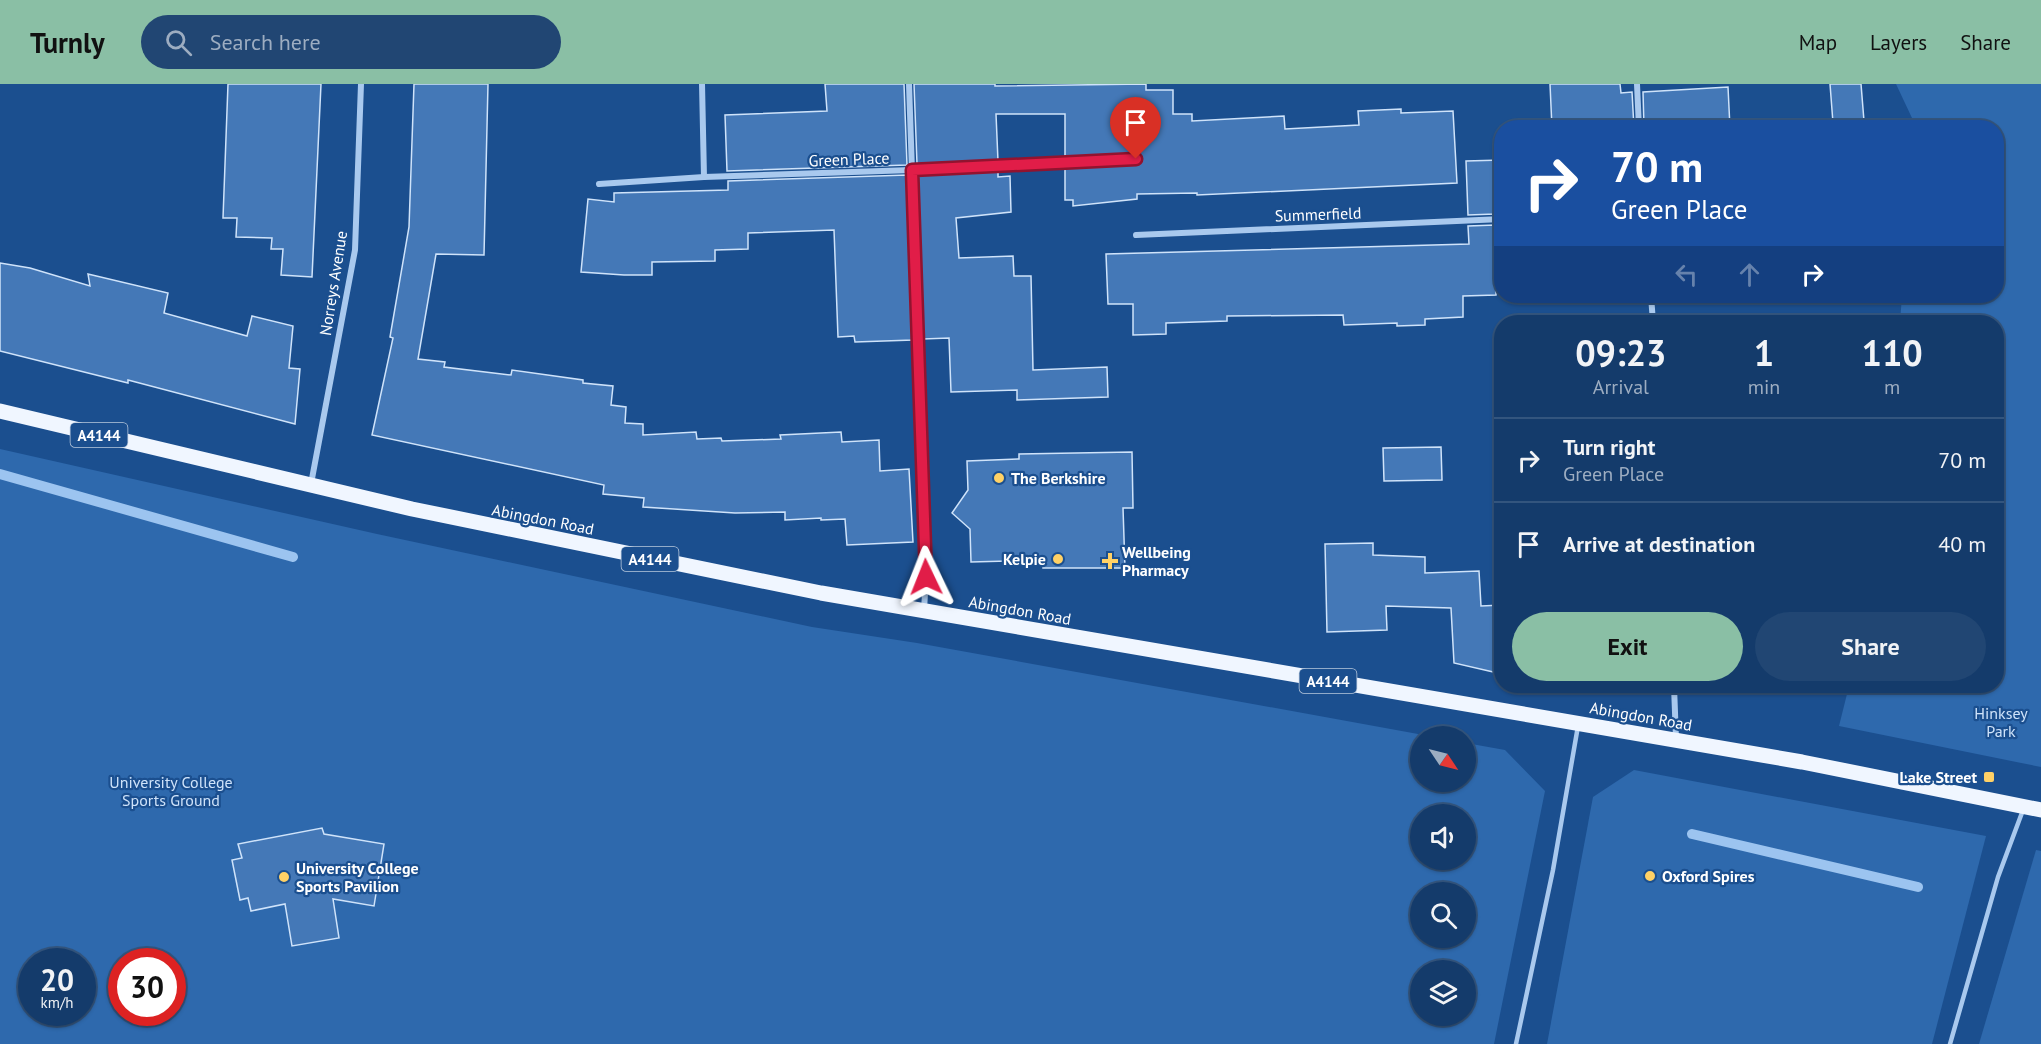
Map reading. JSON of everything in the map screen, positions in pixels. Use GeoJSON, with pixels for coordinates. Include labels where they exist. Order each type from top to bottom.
{"type":"FeatureCollection","features":[{"type":"Feature","properties":{"kind":"main road","name":"Abingdon Road"},"geometry":{"type":"LineString","coordinates":[[0,411],[490,526],[821,593],[1077,639],[1802,762],[2041,810]]}},
{"type":"Feature","properties":{"kind":"street","name":"Norreys Avenue"},"geometry":{"type":"LineString","coordinates":[[311,484],[355,250],[361,84]]}},
{"type":"Feature","properties":{"kind":"street"},"geometry":{"type":"LineString","coordinates":[[702,84],[704,177]]}},
{"type":"Feature","properties":{"kind":"street"},"geometry":{"type":"LineString","coordinates":[[909,84],[926,577],[924,611]]}},
{"type":"Feature","properties":{"kind":"street"},"geometry":{"type":"LineString","coordinates":[[1637,84],[1639,120]]}},
{"type":"Feature","properties":{"kind":"street","name":"Green Place"},"geometry":{"type":"LineString","coordinates":[[599,184],[704,177],[1136,159]]}},
{"type":"Feature","properties":{"kind":"street","name":"Summerfield"},"geometry":{"type":"LineString","coordinates":[[1136,235],[1494,219]]}},
{"type":"Feature","properties":{"kind":"street"},"geometry":{"type":"LineString","coordinates":[[1674,693],[1676,740]]}},
{"type":"Feature","properties":{"kind":"lane"},"geometry":{"type":"LineString","coordinates":[[1516,1044],[1553,870],[1578,723]]}},
{"type":"Feature","properties":{"kind":"lane"},"geometry":{"type":"LineString","coordinates":[[1950,1044],[1998,877],[2024,808]]}},
{"type":"Feature","properties":{"kind":"green space","name":"Hinksey Park"},"geometry":{"type":"Polygon","coordinates":[[[1896,84],[2041,84],[2041,767],[1839,726],[1847,693],[2004,693],[2004,315],[1901,315],[1901,303],[2004,303],[2004,120],[1912,120],[1896,84]]]}},
{"type":"Feature","properties":{"kind":"green space","name":"University College Sports Ground"},"geometry":{"type":"Polygon","coordinates":[[[0,449],[377,534],[812,627],[917,643],[1410,733],[1410,792],[1476,792],[1476,745],[1505,750],[1545,791],[1494,1044],[0,1044],[0,449]]]}},
{"type":"Feature","properties":{"kind":"green space"},"geometry":{"type":"Polygon","coordinates":[[[1634,770],[1986,836],[1932,1044],[1547,1044],[1593,797],[1634,770]]]}},
{"type":"Feature","properties":{"kind":"green space"},"geometry":{"type":"Polygon","coordinates":[[[2036,850],[2041,851],[2041,1044],[1979,1044],[2036,850]]]}},
{"type":"Feature","properties":{"kind":"building"},"geometry":{"type":"Polygon","coordinates":[[[228,84],[321,84],[312,277],[281,275],[283,249],[271,249],[272,238],[236,237],[237,218],[223,218],[228,84]]]}},
{"type":"Feature","properties":{"kind":"building"},"geometry":{"type":"Polygon","coordinates":[[[414,84],[488,84],[484,255],[436,254],[418,359],[445,362],[444,367],[511,375],[512,370],[613,386],[611,405],[626,407],[625,423],[643,424],[643,435],[696,432],[697,439],[721,438],[722,441],[781,439],[780,435],[841,432],[842,442],[879,440],[880,471],[909,469],[913,542],[847,545],[845,519],[785,520],[785,512],[735,513],[643,507],[644,498],[603,494],[604,485],[372,435],[393,338],[390,337],[409,227],[414,84]]]}},
{"type":"Feature","properties":{"kind":"building"},"geometry":{"type":"Polygon","coordinates":[[[825,84],[904,84],[907,165],[727,171],[725,115],[827,111],[825,84]]]}},
{"type":"Feature","properties":{"kind":"building"},"geometry":{"type":"Polygon","coordinates":[[[914,84],[995,84],[995,86],[1146,84],[1146,90],[1173,90],[1173,114],[1192,114],[1192,121],[1284,116],[1285,129],[1359,125],[1358,111],[1401,109],[1401,113],[1453,111],[1457,183],[1197,195],[1197,193],[1137,194],[1137,199],[1073,206],[1073,200],[1065,200],[1065,168],[1136,164],[1141,161],[1140,156],[1136,154],[1065,157],[1065,114],[996,114],[998,161],[917,164],[914,84]]]}},
{"type":"Feature","properties":{"kind":"building"},"geometry":{"type":"Polygon","coordinates":[[[1550,84],[1620,84],[1621,93],[1632,92],[1634,120],[1552,120],[1550,84]]]}},
{"type":"Feature","properties":{"kind":"building"},"geometry":{"type":"Polygon","coordinates":[[[1830,84],[1861,84],[1864,120],[1833,120],[1830,84]]]}},
{"type":"Feature","properties":{"kind":"building"},"geometry":{"type":"Polygon","coordinates":[[[1728,87],[1730,120],[1644,120],[1643,92],[1728,87]]]}},
{"type":"Feature","properties":{"kind":"building"},"geometry":{"type":"Polygon","coordinates":[[[1494,160],[1494,214],[1468,215],[1466,161],[1494,160]]]}},
{"type":"Feature","properties":{"kind":"building"},"geometry":{"type":"Polygon","coordinates":[[[998,171],[998,177],[1010,176],[1011,212],[956,218],[959,258],[1013,256],[1014,276],[1031,276],[1033,370],[1107,367],[1108,397],[1017,400],[1017,390],[951,392],[949,338],[923,339],[917,175],[998,171]]]}},
{"type":"Feature","properties":{"kind":"building"},"geometry":{"type":"Polygon","coordinates":[[[907,175],[913,340],[855,342],[854,336],[838,337],[834,230],[748,233],[748,249],[715,250],[715,261],[652,262],[652,275],[581,272],[588,199],[614,202],[614,193],[728,190],[728,181],[907,175]]]}},
{"type":"Feature","properties":{"kind":"building"},"geometry":{"type":"Polygon","coordinates":[[[1494,225],[1494,295],[1463,296],[1463,317],[1425,319],[1425,325],[1397,326],[1397,323],[1344,325],[1343,315],[1227,316],[1227,321],[1166,323],[1166,334],[1133,335],[1133,304],[1108,304],[1106,254],[1469,244],[1468,226],[1494,225]]]}},
{"type":"Feature","properties":{"kind":"building"},"geometry":{"type":"Polygon","coordinates":[[[0,263],[30,268],[90,286],[88,274],[168,293],[164,313],[247,336],[252,316],[293,326],[289,368],[300,369],[295,424],[128,380],[128,383],[0,351],[0,263]]]}},
{"type":"Feature","properties":{"kind":"building"},"geometry":{"type":"Polygon","coordinates":[[[1441,447],[1442,480],[1384,481],[1383,448],[1441,447]]]}},
{"type":"Feature","properties":{"kind":"building"},"geometry":{"type":"Polygon","coordinates":[[[1132,452],[1133,508],[1123,508],[1125,568],[1043,568],[1043,560],[971,562],[970,529],[952,513],[968,490],[967,461],[1019,459],[1019,454],[1132,452]]]}},
{"type":"Feature","properties":{"kind":"building"},"geometry":{"type":"Polygon","coordinates":[[[1373,543],[1373,555],[1425,557],[1425,573],[1479,571],[1481,606],[1494,605],[1494,672],[1454,663],[1451,608],[1386,606],[1387,630],[1327,632],[1325,544],[1373,543]]]}},
{"type":"Feature","properties":{"kind":"building"},"geometry":{"type":"Polygon","coordinates":[[[322,828],[324,834],[384,844],[374,906],[333,899],[339,938],[292,946],[285,904],[251,911],[248,898],[240,900],[232,860],[242,858],[238,844],[322,828]]]}},
{"type":"Feature","properties":{"kind":"waterway"},"geometry":{"type":"LineString","coordinates":[[0,474],[293,557]]}},
{"type":"Feature","properties":{"kind":"waterway"},"geometry":{"type":"LineString","coordinates":[[1692,834],[1918,887]]}},
{"type":"Feature","properties":{"kind":"place","name":"The Berkshire"},"geometry":{"type":"Point","coordinates":[999,478]}},
{"type":"Feature","properties":{"kind":"place","name":"Kelpie"},"geometry":{"type":"Point","coordinates":[1058,559]}},
{"type":"Feature","properties":{"kind":"place","name":"Wellbeing Pharmacy"},"geometry":{"type":"Point","coordinates":[1110,561]}},
{"type":"Feature","properties":{"kind":"place","name":"Lake Street"},"geometry":{"type":"Point","coordinates":[1989,777]}},
{"type":"Feature","properties":{"kind":"place","name":"Oxford Spires"},"geometry":{"type":"Point","coordinates":[1650,876]}},
{"type":"Feature","properties":{"kind":"place","name":"University College Sports Pavilion"},"geometry":{"type":"Point","coordinates":[284,877]}},
{"type":"Feature","properties":{"kind":"route"},"geometry":{"type":"LineString","coordinates":[[926,577],[912,170],[1136,159]]}}]}
